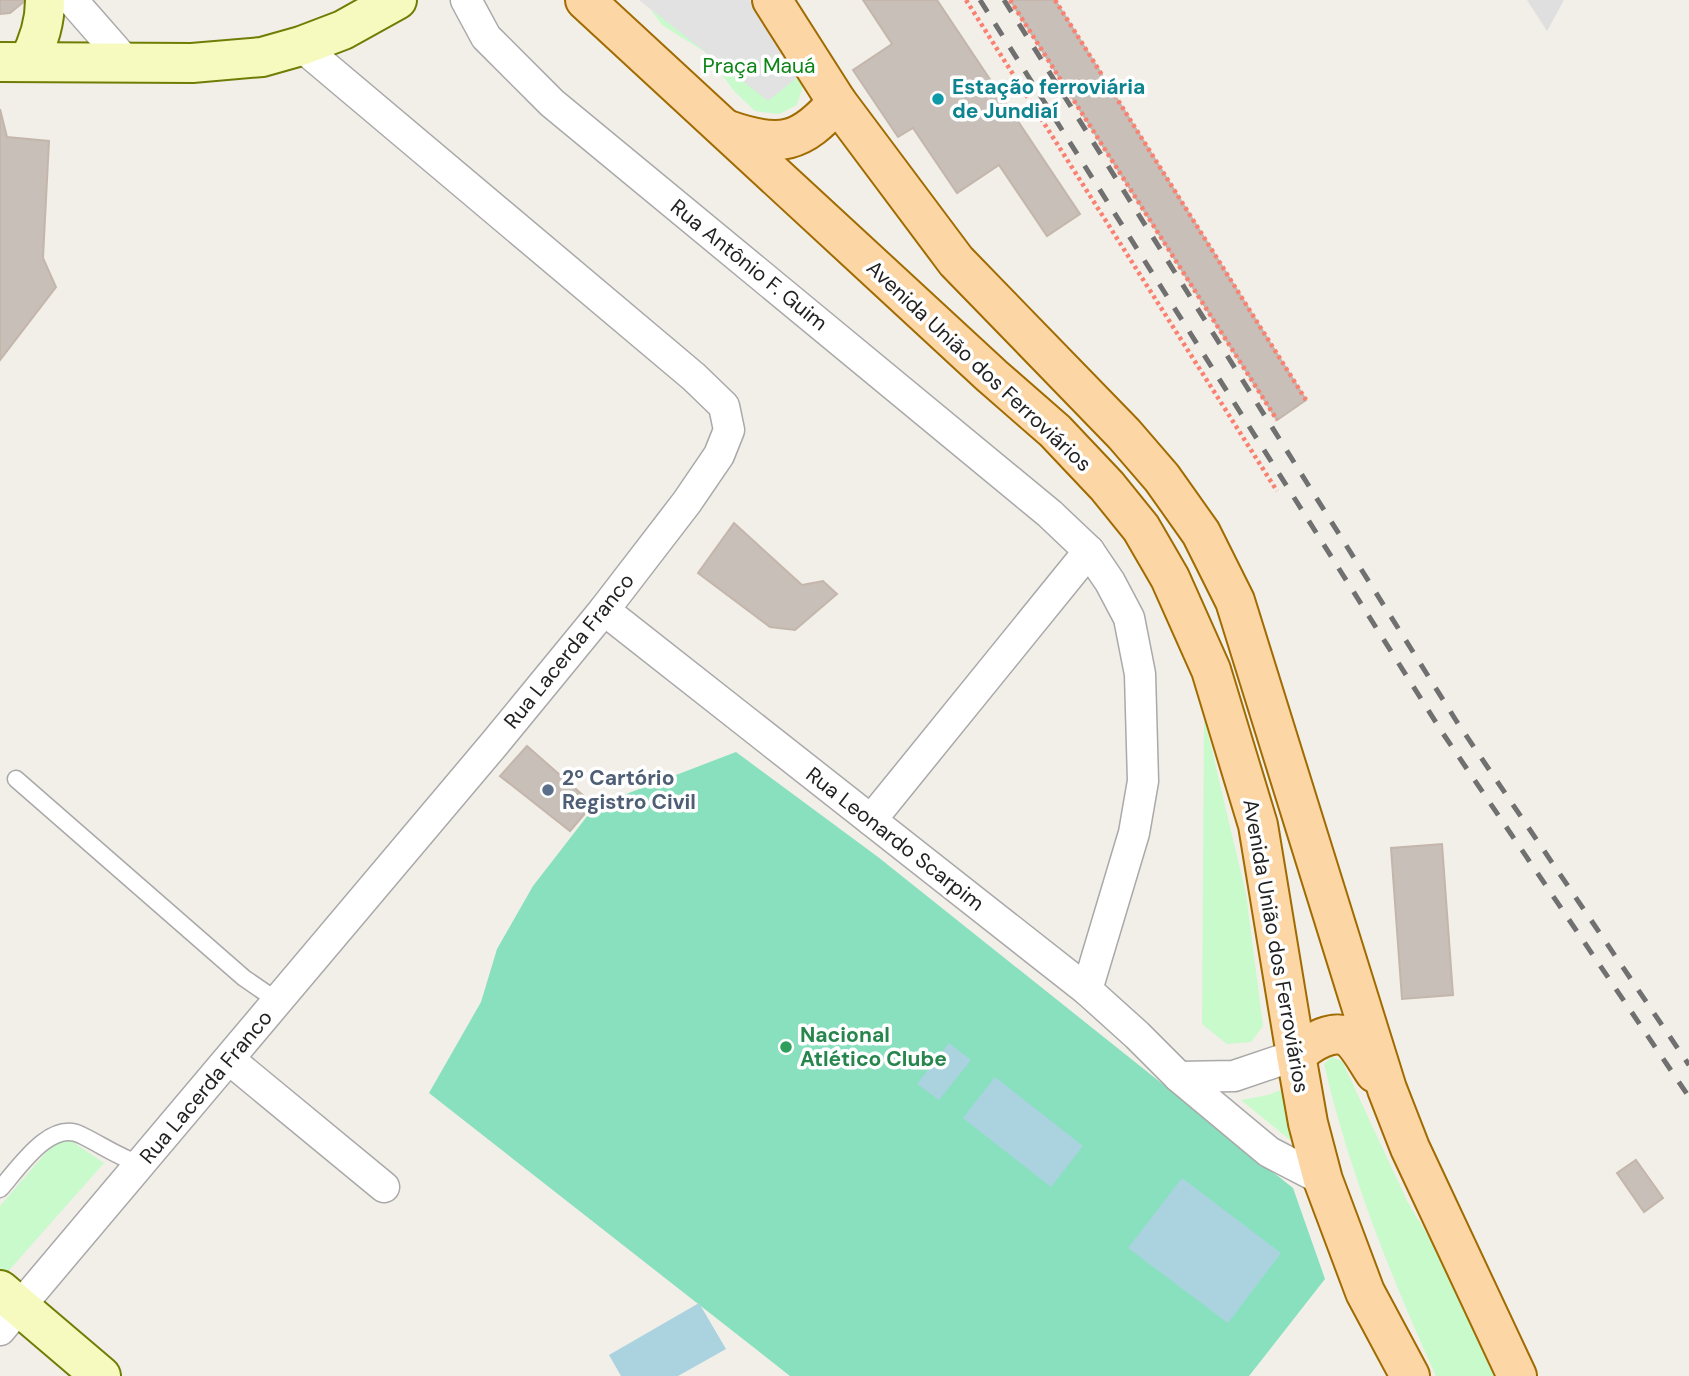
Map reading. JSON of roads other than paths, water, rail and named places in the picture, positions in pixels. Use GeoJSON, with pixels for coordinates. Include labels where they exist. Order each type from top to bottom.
{"type":"FeatureCollection","features":[{"type":"Feature","properties":{"kind":"main road"},"geometry":{"type":"LineString","coordinates":[[14,62],[39,41],[45,0]]}},
{"type":"Feature","properties":{"kind":"main road"},"geometry":{"type":"LineString","coordinates":[[14,62],[192,63],[251,58],[301,46],[343,30],[397,0]]}},
{"type":"Feature","properties":{"kind":"main road","name":"Avenida União dos Ferroviários"},"geometry":{"type":"LineString","coordinates":[[585,0],[1055,431],[1107,486],[1141,528],[1170,578],[1210,670],[1258,825],[1308,1123],[1323,1180],[1365,1292],[1410,1376]]}},
{"type":"Feature","properties":{"kind":"main road"},"geometry":{"type":"LineString","coordinates":[[772,0],[837,102],[956,261],[1125,434],[1162,478],[1201,533],[1235,601],[1387,1089],[1410,1148],[1517,1376]]}},
{"type":"Feature","properties":{"kind":"main road"},"geometry":{"type":"LineString","coordinates":[[726,130],[765,141],[797,138],[817,125],[837,102]]}},
{"type":"Feature","properties":{"kind":"main road"},"geometry":{"type":"LineString","coordinates":[[992,376],[1028,336]]}},
{"type":"Feature","properties":{"kind":"main road"},"geometry":{"type":"LineString","coordinates":[[1296,1055],[1324,1037],[1337,1034],[1350,1038],[1387,1089]]}},
{"type":"Feature","properties":{"kind":"main road"},"geometry":{"type":"LineString","coordinates":[[6,1308],[101,1376]]}},
{"type":"Feature","properties":{"kind":"street"},"geometry":{"type":"LineString","coordinates":[[72,0],[128,64]]}},
{"type":"Feature","properties":{"kind":"street","name":"Rua Antônio F. Guim"},"geometry":{"type":"LineString","coordinates":[[466,0],[486,37],[552,103],[1050,514],[1088,551],[1110,582],[1129,618],[1140,674],[1143,781],[1134,833],[1087,990]]}},
{"type":"Feature","properties":{"kind":"street","name":"Rua Lacerda Franco"},"geometry":{"type":"LineString","coordinates":[[6,1308],[141,1164],[487,754],[604,610],[687,502],[719,456],[729,430],[724,406],[694,377],[301,46]]}},
{"type":"Feature","properties":{"kind":"street"},"geometry":{"type":"LineString","coordinates":[[871,820],[1088,551]]}},
{"type":"Feature","properties":{"kind":"street","name":"Rua Leonardo Scarpim"},"geometry":{"type":"LineString","coordinates":[[604,610],[1087,990],[1179,1077],[1269,1152],[1323,1180]]}},
{"type":"Feature","properties":{"kind":"street"},"geometry":{"type":"LineString","coordinates":[[1179,1077],[1234,1076],[1296,1055]]}},
{"type":"Feature","properties":{"kind":"street"},"geometry":{"type":"LineString","coordinates":[[230,1060],[384,1187]]}},
{"type":"Feature","properties":{"kind":"lane"},"geometry":{"type":"LineString","coordinates":[[16,779],[244,978],[279,1002]]}},
{"type":"Feature","properties":{"kind":"lane"},"geometry":{"type":"LineString","coordinates":[[0,1189],[38,1145],[60,1132],[78,1133],[120,1158],[141,1164]]}},
{"type":"Feature","properties":{"kind":"water"},"geometry":{"type":"Polygon","coordinates":[[[949,1043],[971,1060],[939,1100],[917,1084],[949,1043]]]}},
{"type":"Feature","properties":{"kind":"water"},"geometry":{"type":"Polygon","coordinates":[[[995,1077],[1083,1146],[1051,1187],[963,1118],[995,1077]]]}},
{"type":"Feature","properties":{"kind":"water"},"geometry":{"type":"Polygon","coordinates":[[[1182,1178],[1281,1253],[1228,1323],[1128,1248],[1182,1178]]]}},
{"type":"Feature","properties":{"kind":"water"},"geometry":{"type":"Polygon","coordinates":[[[699,1303],[726,1349],[678,1376],[621,1376],[609,1355],[699,1303]]]}},
{"type":"Feature","properties":{"kind":"railway"},"geometry":{"type":"LineString","coordinates":[[980,0],[1442,732],[1689,1097]]}},
{"type":"Feature","properties":{"kind":"railway"},"geometry":{"type":"LineString","coordinates":[[1004,0],[1457,722],[1689,1065]]}},
{"type":"Feature","properties":{"kind":"place","name":"Estação ferroviária de Jundiaí"},"geometry":{"type":"Point","coordinates":[938,99]}},
{"type":"Feature","properties":{"kind":"place","name":"2º Cartório Registro Civil"},"geometry":{"type":"Point","coordinates":[548,790]}},
{"type":"Feature","properties":{"kind":"place","name":"Nacional Atlético Clube"},"geometry":{"type":"Point","coordinates":[786,1047]}},
{"type":"Feature","properties":{"kind":"park label","name":"Praça Mauá"},"geometry":{"type":"Point","coordinates":[759,66]}}]}
